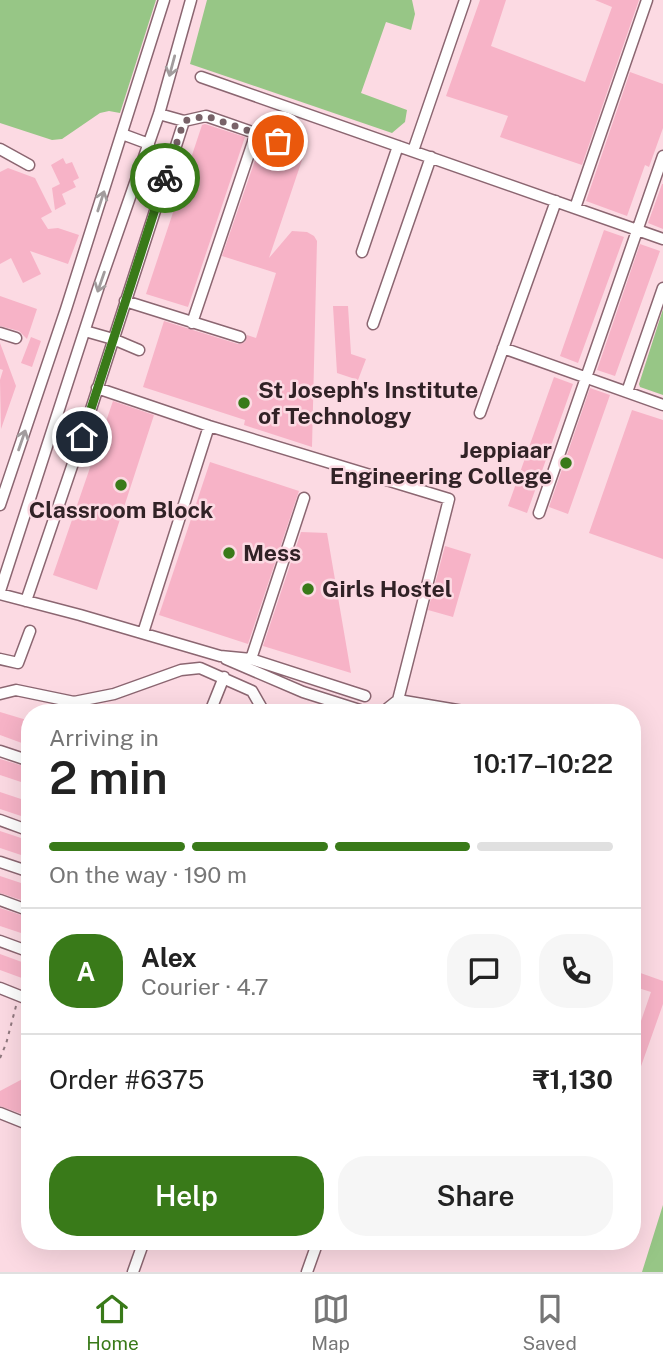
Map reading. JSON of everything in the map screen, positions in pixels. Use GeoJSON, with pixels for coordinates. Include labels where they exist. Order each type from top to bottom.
{"type":"FeatureCollection","features":[{"type":"Feature","properties":{"kind":"lane"},"geometry":{"type":"LineString","coordinates":[[0,505],[66,309],[164,0]]}},
{"type":"Feature","properties":{"kind":"lane"},"geometry":{"type":"LineString","coordinates":[[191,0],[159,114],[0,592],[220,656],[250,671],[341,704]]}},
{"type":"Feature","properties":{"kind":"lane"},"geometry":{"type":"LineString","coordinates":[[413,151],[464,0]]}},
{"type":"Feature","properties":{"kind":"lane"},"geometry":{"type":"LineString","coordinates":[[575,208],[647,0]]}},
{"type":"Feature","properties":{"kind":"lane"},"geometry":{"type":"LineString","coordinates":[[201,77],[663,239]]}},
{"type":"Feature","properties":{"kind":"lane"},"geometry":{"type":"LineString","coordinates":[[159,114],[184,121],[206,116],[278,141]]}},
{"type":"Feature","properties":{"kind":"lane"},"geometry":{"type":"LineString","coordinates":[[26,601],[184,121]]}},
{"type":"Feature","properties":{"kind":"lane"},"geometry":{"type":"LineString","coordinates":[[192,323],[256,133]]}},
{"type":"Feature","properties":{"kind":"lane"},"geometry":{"type":"LineString","coordinates":[[122,134],[149,144]]}},
{"type":"Feature","properties":{"kind":"lane"},"geometry":{"type":"LineString","coordinates":[[362,252],[398,146]]}},
{"type":"Feature","properties":{"kind":"lane"},"geometry":{"type":"LineString","coordinates":[[0,149],[29,164]]}},
{"type":"Feature","properties":{"kind":"lane"},"geometry":{"type":"LineString","coordinates":[[539,513],[663,156]]}},
{"type":"Feature","properties":{"kind":"lane"},"geometry":{"type":"LineString","coordinates":[[373,324],[431,157]]}},
{"type":"Feature","properties":{"kind":"lane"},"geometry":{"type":"LineString","coordinates":[[481,413],[555,201]]}},
{"type":"Feature","properties":{"kind":"lane"},"geometry":{"type":"LineString","coordinates":[[627,392],[663,288]]}},
{"type":"Feature","properties":{"kind":"lane"},"geometry":{"type":"LineString","coordinates":[[125,301],[240,337]]}},
{"type":"Feature","properties":{"kind":"lane"},"geometry":{"type":"LineString","coordinates":[[85,331],[139,350]]}},
{"type":"Feature","properties":{"kind":"lane"},"geometry":{"type":"LineString","coordinates":[[0,333],[16,338]]}},
{"type":"Feature","properties":{"kind":"lane"},"geometry":{"type":"LineString","coordinates":[[503,348],[663,405]]}},
{"type":"Feature","properties":{"kind":"lane"},"geometry":{"type":"LineString","coordinates":[[97,388],[209,426],[449,499],[398,700],[393,704]]}},
{"type":"Feature","properties":{"kind":"lane"},"geometry":{"type":"LineString","coordinates":[[143,633],[209,426]]}},
{"type":"Feature","properties":{"kind":"lane"},"geometry":{"type":"LineString","coordinates":[[251,659],[304,498]]}},
{"type":"Feature","properties":{"kind":"lane"},"geometry":{"type":"LineString","coordinates":[[0,659],[18,663],[30,631]]}},
{"type":"Feature","properties":{"kind":"lane"},"geometry":{"type":"LineString","coordinates":[[220,656],[251,659],[365,696]]}},
{"type":"Feature","properties":{"kind":"lane"},"geometry":{"type":"LineString","coordinates":[[0,694],[16,690],[74,702],[114,694],[181,670],[200,667],[252,691],[259,704]]}},
{"type":"Feature","properties":{"kind":"lane"},"geometry":{"type":"LineString","coordinates":[[213,704],[224,677]]}},
{"type":"Feature","properties":{"kind":"lane"},"geometry":{"type":"LineString","coordinates":[[398,700],[422,704]]}},
{"type":"Feature","properties":{"kind":"lane"},"geometry":{"type":"LineString","coordinates":[[0,751],[21,758]]}},
{"type":"Feature","properties":{"kind":"lane"},"geometry":{"type":"LineString","coordinates":[[0,820],[21,828]]}},
{"type":"Feature","properties":{"kind":"lane"},"geometry":{"type":"LineString","coordinates":[[0,862],[21,869]]}},
{"type":"Feature","properties":{"kind":"lane"},"geometry":{"type":"LineString","coordinates":[[0,900],[21,908]]}},
{"type":"Feature","properties":{"kind":"lane"},"geometry":{"type":"LineString","coordinates":[[0,941],[21,949]]}},
{"type":"Feature","properties":{"kind":"lane"},"geometry":{"type":"LineString","coordinates":[[0,988],[21,996]]}},
{"type":"Feature","properties":{"kind":"lane"},"geometry":{"type":"LineString","coordinates":[[0,1113],[21,1121]]}},
{"type":"Feature","properties":{"kind":"lane"},"geometry":{"type":"LineString","coordinates":[[134,1272],[141,1250]]}},
{"type":"Feature","properties":{"kind":"lane"},"geometry":{"type":"LineString","coordinates":[[307,1272],[315,1250]]}},
{"type":"Feature","properties":{"kind":"path"},"geometry":{"type":"LineString","coordinates":[[0,1058],[18,1000],[21,1000]]}},
{"type":"Feature","properties":{"kind":"green space"},"geometry":{"type":"Polygon","coordinates":[[[0,0],[156,0],[120,113],[100,113],[62,139],[52,140],[0,123],[0,0]]]}},
{"type":"Feature","properties":{"kind":"green space"},"geometry":{"type":"Polygon","coordinates":[[[207,0],[412,0],[415,14],[411,30],[386,22],[361,93],[407,110],[405,122],[392,133],[190,64],[207,0]]]}},
{"type":"Feature","properties":{"kind":"green space"},"geometry":{"type":"Polygon","coordinates":[[[663,309],[663,395],[640,387],[639,384],[663,309]]]}},
{"type":"Feature","properties":{"kind":"green space"},"geometry":{"type":"Polygon","coordinates":[[[663,1205],[663,1272],[642,1272],[663,1205]]]}},
{"type":"Feature","properties":{"kind":"building"},"geometry":{"type":"Polygon","coordinates":[[[480,0],[506,0],[491,46],[585,82],[612,7],[595,0],[639,0],[582,165],[500,137],[508,116],[446,96],[480,0]]]}},
{"type":"Feature","properties":{"kind":"building"},"geometry":{"type":"Polygon","coordinates":[[[630,72],[663,84],[663,128],[649,167],[645,165],[627,216],[586,201],[630,72]]]}},
{"type":"Feature","properties":{"kind":"building"},"geometry":{"type":"Polygon","coordinates":[[[270,113],[292,121],[285,140],[281,134],[265,129],[270,113]]]}},
{"type":"Feature","properties":{"kind":"building"},"geometry":{"type":"Polygon","coordinates":[[[202,125],[245,137],[188,307],[146,294],[202,125]]]}},
{"type":"Feature","properties":{"kind":"building"},"geometry":{"type":"Polygon","coordinates":[[[261,143],[276,148],[283,146],[282,149],[303,157],[269,258],[292,231],[307,232],[317,241],[312,447],[244,425],[245,420],[143,387],[164,321],[238,344],[245,342],[247,335],[256,338],[276,273],[222,256],[261,143]]]}},
{"type":"Feature","properties":{"kind":"building"},"geometry":{"type":"Polygon","coordinates":[[[63,158],[66,164],[72,162],[79,178],[73,181],[76,187],[62,194],[66,204],[55,210],[52,188],[60,184],[51,165],[63,158]]]}},
{"type":"Feature","properties":{"kind":"building"},"geometry":{"type":"Polygon","coordinates":[[[8,168],[35,178],[52,212],[41,218],[48,229],[58,228],[79,235],[68,264],[30,251],[41,274],[23,283],[11,258],[0,264],[0,172],[8,168]]]}},
{"type":"Feature","properties":{"kind":"building"},"geometry":{"type":"Polygon","coordinates":[[[663,184],[663,229],[648,223],[663,184]]]}},
{"type":"Feature","properties":{"kind":"building"},"geometry":{"type":"Polygon","coordinates":[[[604,230],[624,237],[578,363],[560,356],[604,230]]]}},
{"type":"Feature","properties":{"kind":"building"},"geometry":{"type":"Polygon","coordinates":[[[640,244],[660,251],[615,376],[597,370],[640,244]]]}},
{"type":"Feature","properties":{"kind":"building"},"geometry":{"type":"Polygon","coordinates":[[[0,296],[37,309],[27,339],[19,331],[0,326],[0,296]]]}},
{"type":"Feature","properties":{"kind":"building"},"geometry":{"type":"Polygon","coordinates":[[[333,306],[348,306],[351,354],[366,359],[358,380],[337,373],[333,306]]]}},
{"type":"Feature","properties":{"kind":"building"},"geometry":{"type":"Polygon","coordinates":[[[31,337],[41,341],[32,367],[21,363],[31,337]]]}},
{"type":"Feature","properties":{"kind":"building"},"geometry":{"type":"Polygon","coordinates":[[[0,343],[16,386],[1,429],[0,380],[3,370],[0,369],[0,343]]]}},
{"type":"Feature","properties":{"kind":"building"},"geometry":{"type":"Polygon","coordinates":[[[554,377],[573,384],[527,513],[508,506],[554,377]]]}},
{"type":"Feature","properties":{"kind":"building"},"geometry":{"type":"Polygon","coordinates":[[[590,388],[610,395],[568,514],[549,507],[590,388]]]}},
{"type":"Feature","properties":{"kind":"building","name":"Classroom Block"},"geometry":{"type":"Polygon","coordinates":[[[113,401],[154,415],[97,590],[53,575],[113,401]]]}},
{"type":"Feature","properties":{"kind":"building"},"geometry":{"type":"Polygon","coordinates":[[[632,410],[663,420],[663,559],[589,533],[632,410]]]}},
{"type":"Feature","properties":{"kind":"building","name":"Mess"},"geometry":{"type":"Polygon","coordinates":[[[210,462],[299,491],[248,644],[159,615],[210,462]]]}},
{"type":"Feature","properties":{"kind":"building","name":"Girls Hostel"},"geometry":{"type":"Polygon","coordinates":[[[301,532],[327,533],[351,673],[263,646],[301,532]]]}},
{"type":"Feature","properties":{"kind":"building"},"geometry":{"type":"Polygon","coordinates":[[[445,546],[471,554],[453,617],[428,610],[445,546]]]}},
{"type":"Feature","properties":{"kind":"building"},"geometry":{"type":"Polygon","coordinates":[[[0,712],[21,718],[21,743],[0,735],[0,712]]]}},
{"type":"Feature","properties":{"kind":"building"},"geometry":{"type":"Polygon","coordinates":[[[0,759],[21,765],[21,782],[0,775],[0,759]]]}},
{"type":"Feature","properties":{"kind":"building"},"geometry":{"type":"Polygon","coordinates":[[[0,792],[21,799],[21,816],[0,809],[0,792]]]}},
{"type":"Feature","properties":{"kind":"building"},"geometry":{"type":"Polygon","coordinates":[[[0,831],[21,838],[21,855],[0,848],[0,831]]]}},
{"type":"Feature","properties":{"kind":"building"},"geometry":{"type":"Polygon","coordinates":[[[0,876],[21,883],[21,900],[0,893],[0,876]]]}},
{"type":"Feature","properties":{"kind":"building"},"geometry":{"type":"Polygon","coordinates":[[[0,908],[21,915],[21,933],[0,926],[0,908]]]}},
{"type":"Feature","properties":{"kind":"building"},"geometry":{"type":"Polygon","coordinates":[[[0,954],[21,962],[21,978],[0,970],[0,954]]]}},
{"type":"Feature","properties":{"kind":"building"},"geometry":{"type":"Polygon","coordinates":[[[641,973],[663,981],[663,1004],[641,1066],[641,1021],[651,992],[641,989],[641,973]]]}},
{"type":"Feature","properties":{"kind":"building"},"geometry":{"type":"Polygon","coordinates":[[[21,1080],[21,1114],[0,1106],[0,1091],[21,1080]]]}},
{"type":"Feature","properties":{"kind":"way so far"},"geometry":{"type":"LineString","coordinates":[[165,178],[184,121],[187,120],[206,116],[278,141]]}},
{"type":"Feature","properties":{"kind":"place","name":"St Joseph's Institute of Technology"},"geometry":{"type":"Point","coordinates":[244,403]}},
{"type":"Feature","properties":{"kind":"place","name":"Jeppiaar Engineering College"},"geometry":{"type":"Point","coordinates":[566,463]}},
{"type":"Feature","properties":{"kind":"place","name":"Classroom Block"},"geometry":{"type":"Point","coordinates":[121,485]}},
{"type":"Feature","properties":{"kind":"place","name":"Mess"},"geometry":{"type":"Point","coordinates":[229,553]}},
{"type":"Feature","properties":{"kind":"place","name":"Girls Hostel"},"geometry":{"type":"Point","coordinates":[308,589]}},
{"type":"Feature","properties":{"kind":"route"},"geometry":{"type":"LineString","coordinates":[[82,437],[165,178]]}}]}
